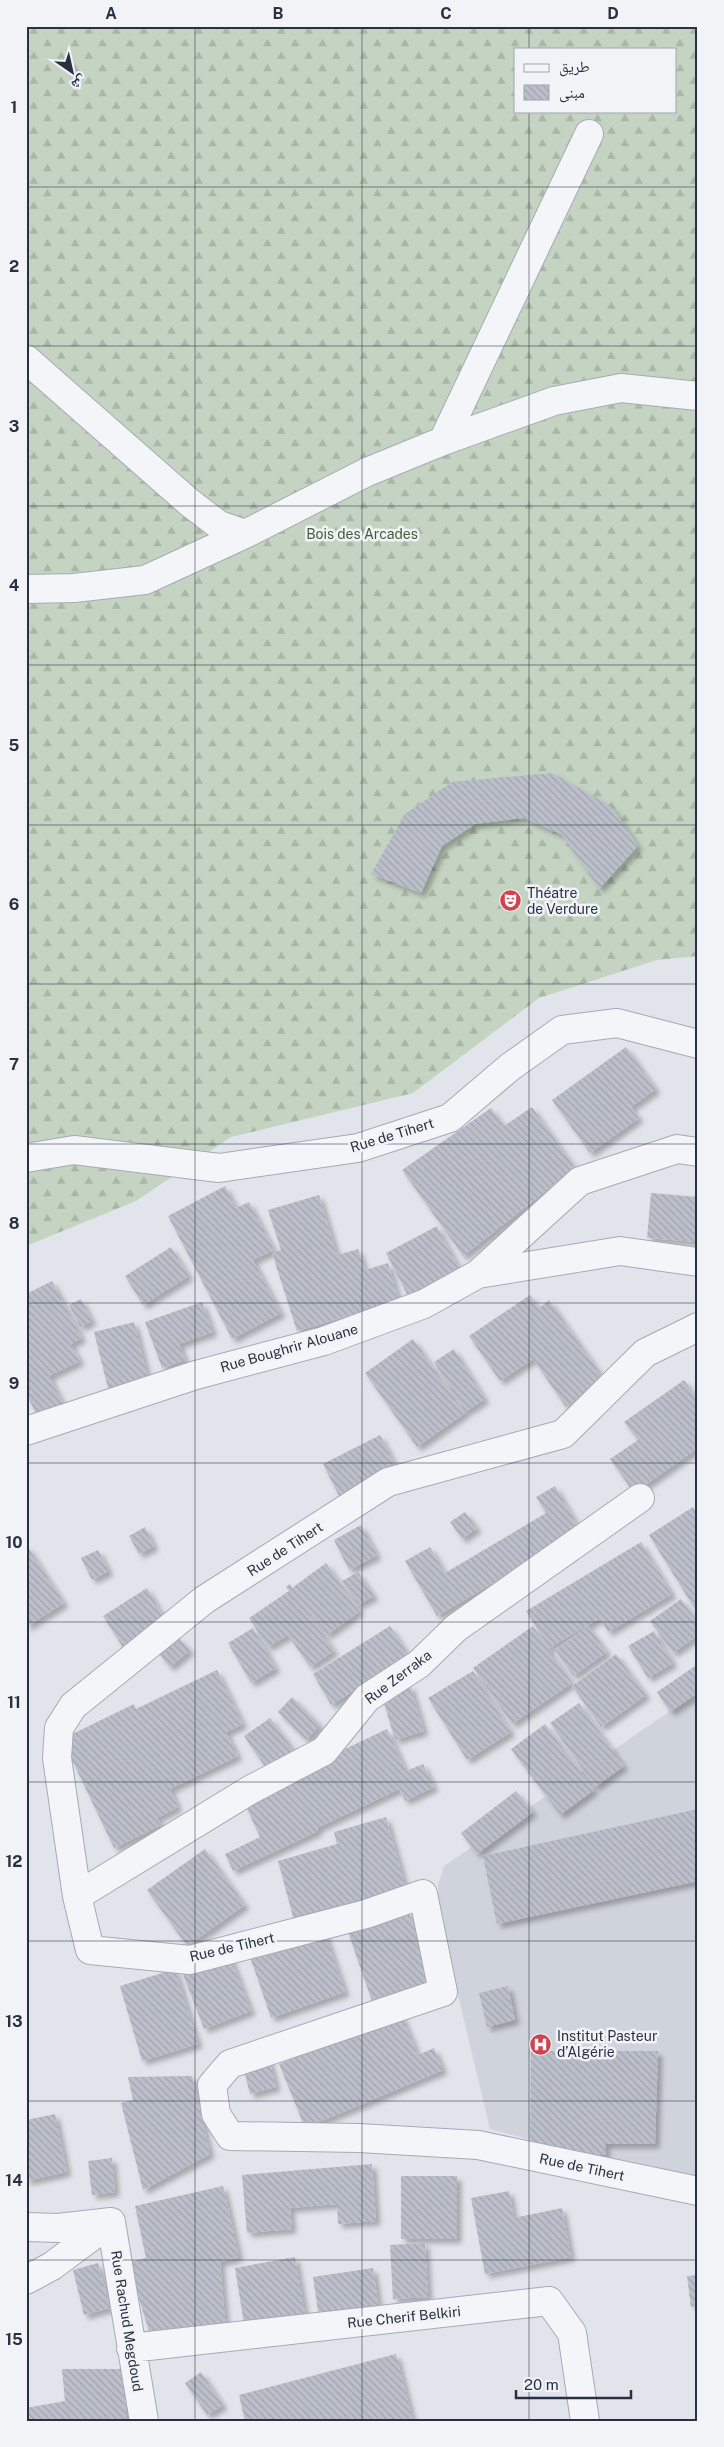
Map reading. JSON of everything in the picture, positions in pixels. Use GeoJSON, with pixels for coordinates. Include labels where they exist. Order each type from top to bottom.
{"type":"FeatureCollection","features":[{"type":"Feature","properties":{"kind":"street"},"geometry":{"type":"LineString","coordinates":[[443,441],[589,134]]}},
{"type":"Feature","properties":{"kind":"street"},"geometry":{"type":"LineString","coordinates":[[26,359],[190,503],[220,525],[245,534]]}},
{"type":"Feature","properties":{"kind":"street"},"geometry":{"type":"LineString","coordinates":[[26,589],[74,588],[145,580],[245,534],[367,472],[443,441],[554,401],[621,388],[698,396]]}},
{"type":"Feature","properties":{"kind":"street","name":"Rue de Tihert"},"geometry":{"type":"LineString","coordinates":[[26,1158],[74,1150],[219,1168],[358,1148],[450,1118],[510,1067],[562,1030],[617,1023],[698,1044]]}},
{"type":"Feature","properties":{"kind":"street"},"geometry":{"type":"LineString","coordinates":[[478,1274],[580,1181],[678,1149],[698,1152]]}},
{"type":"Feature","properties":{"kind":"street","name":"Rue Boughrir Alouane"},"geometry":{"type":"LineString","coordinates":[[26,1431],[196,1375],[324,1341],[424,1304],[478,1274],[620,1251],[698,1262]]}},
{"type":"Feature","properties":{"kind":"street","name":"Rue de Tihert"},"geometry":{"type":"LineString","coordinates":[[698,1327],[645,1353],[563,1434],[388,1482],[204,1600],[73,1706],[59,1728],[57,1758],[77,1896],[90,1950],[190,1960],[366,1914],[423,1894],[443,1992],[230,2064],[212,2084],[216,2114],[230,2136],[359,2138],[478,2145],[698,2191]]}},
{"type":"Feature","properties":{"kind":"street","name":"Rue Zerraka"},"geometry":{"type":"LineString","coordinates":[[77,1896],[250,1790],[324,1751],[367,1698],[419,1664],[456,1628],[640,1498]]}},
{"type":"Feature","properties":{"kind":"street"},"geometry":{"type":"LineString","coordinates":[[26,2227],[58,2228],[111,2222]]}},
{"type":"Feature","properties":{"kind":"street"},"geometry":{"type":"LineString","coordinates":[[26,2280],[52,2266],[111,2222]]}},
{"type":"Feature","properties":{"kind":"street","name":"Rue Rachud Megdoud"},"geometry":{"type":"LineString","coordinates":[[111,2222],[144,2421]]}},
{"type":"Feature","properties":{"kind":"street","name":"Rue Cherif Belkiri"},"geometry":{"type":"LineString","coordinates":[[131,2348],[549,2301],[572,2333],[585,2421]]}},
{"type":"Feature","properties":{"kind":"shaded area"},"geometry":{"type":"Polygon","coordinates":[[[698,1692],[698,2185],[490,2129],[440,1919],[438,1885],[444,1866],[698,1692]]]}},
{"type":"Feature","properties":{"kind":"green space","name":"Bois des Arcades"},"geometry":{"type":"Polygon","coordinates":[[[26,26],[698,26],[698,956],[657,960],[539,998],[413,1093],[231,1137],[136,1201],[26,1246],[26,26]]]}},
{"type":"Feature","properties":{"kind":"building"},"geometry":{"type":"Polygon","coordinates":[[[552,773],[612,807],[638,846],[599,889],[562,835],[524,818],[475,824],[442,846],[421,893],[371,874],[405,814],[452,782],[552,773]]]}},
{"type":"Feature","properties":{"kind":"building"},"geometry":{"type":"Polygon","coordinates":[[[626,1047],[656,1089],[631,1107],[639,1118],[590,1153],[552,1100],[626,1047]]]}},
{"type":"Feature","properties":{"kind":"building"},"geometry":{"type":"Polygon","coordinates":[[[532,1107],[575,1168],[463,1256],[402,1170],[491,1108],[504,1126],[532,1107]]]}},
{"type":"Feature","properties":{"kind":"building"},"geometry":{"type":"Polygon","coordinates":[[[225,1186],[236,1208],[249,1202],[274,1250],[253,1260],[281,1313],[232,1339],[168,1216],[225,1186]]]}},
{"type":"Feature","properties":{"kind":"building"},"geometry":{"type":"Polygon","coordinates":[[[651,1193],[698,1197],[698,1242],[647,1238],[651,1193]]]}},
{"type":"Feature","properties":{"kind":"building"},"geometry":{"type":"Polygon","coordinates":[[[319,1195],[337,1255],[358,1249],[365,1270],[388,1263],[399,1301],[297,1331],[272,1253],[281,1250],[268,1210],[319,1195]]]}},
{"type":"Feature","properties":{"kind":"building"},"geometry":{"type":"Polygon","coordinates":[[[437,1226],[464,1277],[412,1304],[386,1253],[437,1226]]]}},
{"type":"Feature","properties":{"kind":"building"},"geometry":{"type":"Polygon","coordinates":[[[171,1247],[189,1276],[143,1305],[125,1276],[171,1247]]]}},
{"type":"Feature","properties":{"kind":"building"},"geometry":{"type":"Polygon","coordinates":[[[52,1281],[82,1338],[71,1344],[80,1361],[49,1376],[65,1408],[40,1421],[26,1394],[26,1294],[52,1281]]]}},
{"type":"Feature","properties":{"kind":"building"},"geometry":{"type":"Polygon","coordinates":[[[530,1295],[539,1308],[549,1300],[605,1380],[566,1407],[533,1359],[500,1381],[469,1336],[530,1295]]]}},
{"type":"Feature","properties":{"kind":"building"},"geometry":{"type":"Polygon","coordinates":[[[81,1299],[92,1321],[80,1327],[69,1305],[81,1299]]]}},
{"type":"Feature","properties":{"kind":"building"},"geometry":{"type":"Polygon","coordinates":[[[202,1302],[213,1332],[179,1344],[185,1360],[162,1368],[145,1322],[202,1302]]]}},
{"type":"Feature","properties":{"kind":"building"},"geometry":{"type":"Polygon","coordinates":[[[134,1322],[149,1382],[109,1392],[94,1332],[134,1322]]]}},
{"type":"Feature","properties":{"kind":"building"},"geometry":{"type":"Polygon","coordinates":[[[413,1339],[465,1413],[417,1447],[365,1373],[413,1339]]]}},
{"type":"Feature","properties":{"kind":"building"},"geometry":{"type":"Polygon","coordinates":[[[454,1349],[485,1399],[465,1412],[434,1362],[454,1349]]]}},
{"type":"Feature","properties":{"kind":"building"},"geometry":{"type":"Polygon","coordinates":[[[684,1380],[698,1399],[698,1448],[634,1493],[610,1459],[638,1440],[624,1422],[684,1380]]]}},
{"type":"Feature","properties":{"kind":"building"},"geometry":{"type":"Polygon","coordinates":[[[380,1435],[400,1475],[343,1504],[323,1464],[380,1435]]]}},
{"type":"Feature","properties":{"kind":"building"},"geometry":{"type":"Polygon","coordinates":[[[555,1486],[581,1531],[437,1616],[405,1561],[430,1547],[445,1573],[546,1513],[536,1497],[555,1486]]]}},
{"type":"Feature","properties":{"kind":"building"},"geometry":{"type":"Polygon","coordinates":[[[693,1507],[698,1515],[698,1614],[649,1535],[693,1507]]]}},
{"type":"Feature","properties":{"kind":"building"},"geometry":{"type":"Polygon","coordinates":[[[465,1512],[477,1528],[462,1539],[450,1522],[465,1512]]]}},
{"type":"Feature","properties":{"kind":"building"},"geometry":{"type":"Polygon","coordinates":[[[361,1525],[377,1555],[349,1570],[334,1540],[361,1525]]]}},
{"type":"Feature","properties":{"kind":"building"},"geometry":{"type":"Polygon","coordinates":[[[145,1527],[154,1546],[139,1554],[129,1536],[145,1527]]]}},
{"type":"Feature","properties":{"kind":"building"},"geometry":{"type":"Polygon","coordinates":[[[641,1542],[672,1594],[608,1632],[600,1618],[549,1648],[526,1611],[641,1542]]]}},
{"type":"Feature","properties":{"kind":"building"},"geometry":{"type":"Polygon","coordinates":[[[26,1544],[64,1603],[26,1627],[26,1544]]]}},
{"type":"Feature","properties":{"kind":"building"},"geometry":{"type":"Polygon","coordinates":[[[98,1550],[109,1571],[92,1580],[81,1558],[98,1550]]]}},
{"type":"Feature","properties":{"kind":"building"},"geometry":{"type":"Polygon","coordinates":[[[326,1563],[360,1611],[327,1635],[297,1595],[334,1651],[310,1667],[288,1635],[268,1647],[249,1618],[289,1591],[286,1587],[290,1584],[292,1588],[326,1563]]]}},
{"type":"Feature","properties":{"kind":"building"},"geometry":{"type":"Polygon","coordinates":[[[358,1572],[374,1596],[358,1605],[342,1581],[358,1572]]]}},
{"type":"Feature","properties":{"kind":"building"},"geometry":{"type":"Polygon","coordinates":[[[147,1588],[169,1626],[129,1657],[103,1616],[147,1588]]]}},
{"type":"Feature","properties":{"kind":"building"},"geometry":{"type":"Polygon","coordinates":[[[681,1599],[698,1622],[698,1635],[673,1653],[650,1621],[681,1599]]]}},
{"type":"Feature","properties":{"kind":"building"},"geometry":{"type":"Polygon","coordinates":[[[390,1626],[409,1656],[331,1705],[313,1674],[390,1626]]]}},
{"type":"Feature","properties":{"kind":"building"},"geometry":{"type":"Polygon","coordinates":[[[533,1626],[572,1683],[512,1724],[473,1668],[533,1626]]]}},
{"type":"Feature","properties":{"kind":"building"},"geometry":{"type":"Polygon","coordinates":[[[588,1626],[607,1652],[573,1676],[555,1650],[588,1626]]]}},
{"type":"Feature","properties":{"kind":"building"},"geometry":{"type":"Polygon","coordinates":[[[253,1628],[276,1668],[251,1683],[228,1643],[253,1628]]]}},
{"type":"Feature","properties":{"kind":"building"},"geometry":{"type":"Polygon","coordinates":[[[654,1631],[673,1663],[648,1678],[628,1646],[654,1631]]]}},
{"type":"Feature","properties":{"kind":"building"},"geometry":{"type":"Polygon","coordinates":[[[178,1637],[190,1650],[170,1667],[159,1654],[178,1637]]]}},
{"type":"Feature","properties":{"kind":"building"},"geometry":{"type":"Polygon","coordinates":[[[616,1654],[646,1695],[601,1727],[572,1686],[616,1654]]]}},
{"type":"Feature","properties":{"kind":"building"},"geometry":{"type":"Polygon","coordinates":[[[698,1664],[698,1693],[670,1712],[657,1692],[698,1664]]]}},
{"type":"Feature","properties":{"kind":"building"},"geometry":{"type":"Polygon","coordinates":[[[217,1670],[243,1724],[226,1732],[238,1756],[170,1789],[178,1807],[157,1818],[161,1825],[114,1848],[62,1739],[134,1704],[136,1709],[217,1670]]]}},
{"type":"Feature","properties":{"kind":"building"},"geometry":{"type":"Polygon","coordinates":[[[473,1671],[511,1732],[467,1760],[428,1698],[473,1671]]]}},
{"type":"Feature","properties":{"kind":"building"},"geometry":{"type":"Polygon","coordinates":[[[410,1685],[424,1731],[395,1740],[381,1693],[410,1685]]]}},
{"type":"Feature","properties":{"kind":"building"},"geometry":{"type":"Polygon","coordinates":[[[292,1697],[320,1725],[306,1740],[278,1712],[292,1697]]]}},
{"type":"Feature","properties":{"kind":"building"},"geometry":{"type":"Polygon","coordinates":[[[579,1703],[624,1766],[595,1787],[550,1723],[579,1703]]]}},
{"type":"Feature","properties":{"kind":"building"},"geometry":{"type":"Polygon","coordinates":[[[270,1718],[299,1757],[272,1777],[244,1736],[270,1718]]]}},
{"type":"Feature","properties":{"kind":"building"},"geometry":{"type":"Polygon","coordinates":[[[545,1724],[594,1790],[560,1815],[511,1749],[545,1724]]]}},
{"type":"Feature","properties":{"kind":"building"},"geometry":{"type":"Polygon","coordinates":[[[387,1729],[406,1771],[423,1764],[434,1787],[405,1801],[399,1789],[317,1828],[318,1831],[233,1871],[225,1854],[260,1837],[242,1798],[387,1729]]]}},
{"type":"Feature","properties":{"kind":"building"},"geometry":{"type":"Polygon","coordinates":[[[516,1791],[533,1812],[477,1854],[461,1833],[516,1791]]]}},
{"type":"Feature","properties":{"kind":"building"},"geometry":{"type":"Polygon","coordinates":[[[698,1809],[698,1881],[497,1924],[483,1856],[698,1809]]]}},
{"type":"Feature","properties":{"kind":"building"},"geometry":{"type":"Polygon","coordinates":[[[386,1817],[407,1892],[295,1924],[278,1861],[337,1844],[334,1832],[386,1817]]]}},
{"type":"Feature","properties":{"kind":"building"},"geometry":{"type":"Polygon","coordinates":[[[205,1849],[245,1905],[187,1946],[147,1890],[205,1849]]]}},
{"type":"Feature","properties":{"kind":"building"},"geometry":{"type":"Polygon","coordinates":[[[408,1910],[436,1989],[375,2010],[348,1932],[408,1910]]]}},
{"type":"Feature","properties":{"kind":"building"},"geometry":{"type":"Polygon","coordinates":[[[323,1928],[345,1992],[271,2018],[249,1954],[323,1928]]]}},
{"type":"Feature","properties":{"kind":"building"},"geometry":{"type":"Polygon","coordinates":[[[228,1951],[251,2011],[204,2029],[181,1969],[228,1951]]]}},
{"type":"Feature","properties":{"kind":"building"},"geometry":{"type":"Polygon","coordinates":[[[175,1969],[198,2044],[142,2061],[120,1986],[175,1969]]]}},
{"type":"Feature","properties":{"kind":"building"},"geometry":{"type":"Polygon","coordinates":[[[508,1986],[515,2020],[487,2027],[479,1993],[508,1986]]]}},
{"type":"Feature","properties":{"kind":"building"},"geometry":{"type":"Polygon","coordinates":[[[401,2014],[418,2055],[434,2048],[443,2070],[305,2128],[279,2064],[401,2014]]]}},
{"type":"Feature","properties":{"kind":"building"},"geometry":{"type":"Polygon","coordinates":[[[531,2051],[658,2051],[655,2144],[605,2144],[606,2155],[530,2155],[531,2051]]]}},
{"type":"Feature","properties":{"kind":"building"},"geometry":{"type":"Polygon","coordinates":[[[269,2059],[276,2087],[250,2094],[243,2066],[269,2059]]]}},
{"type":"Feature","properties":{"kind":"building"},"geometry":{"type":"Polygon","coordinates":[[[192,2076],[210,2154],[143,2190],[121,2103],[133,2100],[128,2077],[192,2076]]]}},
{"type":"Feature","properties":{"kind":"building"},"geometry":{"type":"Polygon","coordinates":[[[55,2114],[67,2172],[26,2181],[26,2120],[55,2114]]]}},
{"type":"Feature","properties":{"kind":"building"},"geometry":{"type":"Polygon","coordinates":[[[112,2158],[115,2192],[92,2195],[88,2161],[112,2158]]]}},
{"type":"Feature","properties":{"kind":"building"},"geometry":{"type":"Polygon","coordinates":[[[372,2164],[376,2221],[338,2224],[337,2204],[290,2208],[292,2229],[247,2233],[242,2175],[372,2164]]]}},
{"type":"Feature","properties":{"kind":"building"},"geometry":{"type":"Polygon","coordinates":[[[401,2176],[457,2176],[457,2239],[401,2239],[401,2176]]]}},
{"type":"Feature","properties":{"kind":"building"},"geometry":{"type":"Polygon","coordinates":[[[223,2186],[239,2257],[220,2262],[226,2330],[150,2335],[128,2262],[146,2258],[135,2206],[223,2186]]]}},
{"type":"Feature","properties":{"kind":"building"},"geometry":{"type":"Polygon","coordinates":[[[509,2191],[514,2218],[562,2208],[571,2257],[485,2274],[471,2198],[509,2191]]]}},
{"type":"Feature","properties":{"kind":"building"},"geometry":{"type":"Polygon","coordinates":[[[425,2243],[428,2297],[393,2299],[390,2245],[425,2243]]]}},
{"type":"Feature","properties":{"kind":"building"},"geometry":{"type":"Polygon","coordinates":[[[295,2257],[305,2314],[244,2324],[235,2268],[295,2257]]]}},
{"type":"Feature","properties":{"kind":"building"},"geometry":{"type":"Polygon","coordinates":[[[98,2263],[110,2308],[84,2315],[73,2270],[98,2263]]]}},
{"type":"Feature","properties":{"kind":"building"},"geometry":{"type":"Polygon","coordinates":[[[373,2268],[380,2316],[320,2325],[313,2277],[373,2268]]]}},
{"type":"Feature","properties":{"kind":"building"},"geometry":{"type":"Polygon","coordinates":[[[698,2275],[698,2306],[691,2307],[687,2276],[698,2275]]]}},
{"type":"Feature","properties":{"kind":"building"},"geometry":{"type":"Polygon","coordinates":[[[396,2354],[413,2421],[245,2421],[239,2395],[396,2354]]]}},
{"type":"Feature","properties":{"kind":"building"},"geometry":{"type":"Polygon","coordinates":[[[62,2369],[124,2369],[126,2421],[26,2421],[26,2408],[65,2401],[62,2369]]]}},
{"type":"Feature","properties":{"kind":"building"},"geometry":{"type":"Polygon","coordinates":[[[201,2372],[223,2405],[207,2415],[185,2383],[201,2372]]]}},
{"type":"Feature","properties":{"kind":"place","name":"Théatre de Verdure"},"geometry":{"type":"Point","coordinates":[511,901]}},
{"type":"Feature","properties":{"kind":"place","name":"Institut Pasteur d’Algérie"},"geometry":{"type":"Point","coordinates":[541,2044]}}]}
